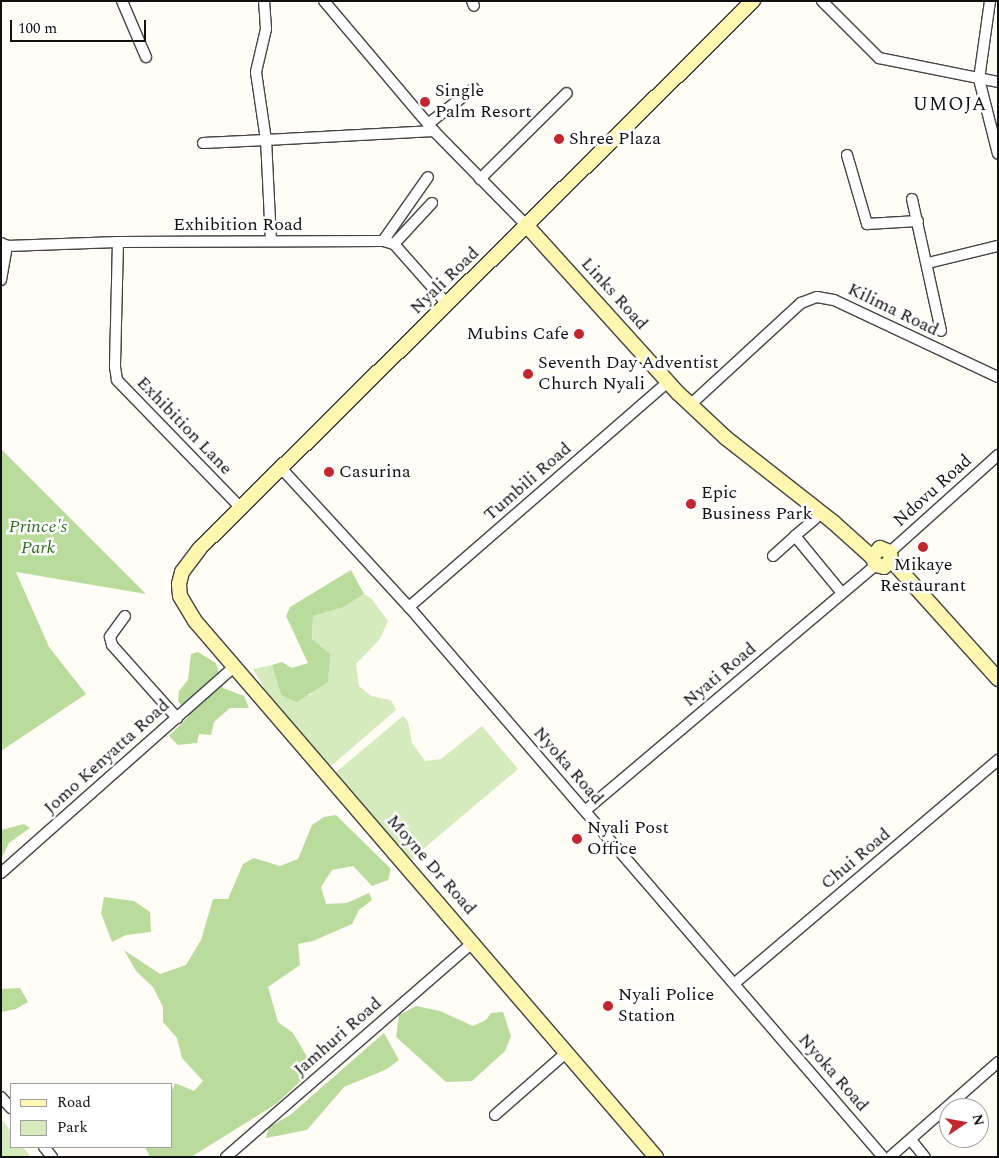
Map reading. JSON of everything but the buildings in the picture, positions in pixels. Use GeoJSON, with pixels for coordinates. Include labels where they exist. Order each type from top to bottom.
{"type":"FeatureCollection","features":[{"type":"Feature","properties":{"kind":"main road","name":"Nyali Road"},"geometry":{"type":"LineString","coordinates":[[180,596],[179,584],[189,561],[753,1]]}},
{"type":"Feature","properties":{"kind":"main road","name":"Links Road"},"geometry":{"type":"LineString","coordinates":[[528,226],[690,405],[726,438],[882,558],[919,591],[998,679]]}},
{"type":"Feature","properties":{"kind":"main road","name":"Moyne Dr Road"},"geometry":{"type":"LineString","coordinates":[[180,596],[195,621],[656,1157]]}},
{"type":"Feature","properties":{"kind":"street"},"geometry":{"type":"LineString","coordinates":[[122,1],[146,57]]}},
{"type":"Feature","properties":{"kind":"street"},"geometry":{"type":"LineString","coordinates":[[264,1],[266,29],[256,72],[266,140],[271,241]]}},
{"type":"Feature","properties":{"kind":"street"},"geometry":{"type":"LineString","coordinates":[[324,1],[431,128],[528,226]]}},
{"type":"Feature","properties":{"kind":"street"},"geometry":{"type":"LineString","coordinates":[[822,1],[879,58],[998,82]]}},
{"type":"Feature","properties":{"kind":"street"},"geometry":{"type":"LineString","coordinates":[[990,1],[978,79],[998,154]]}},
{"type":"Feature","properties":{"kind":"street"},"geometry":{"type":"LineString","coordinates":[[203,143],[431,128],[474,88]]}},
{"type":"Feature","properties":{"kind":"street"},"geometry":{"type":"LineString","coordinates":[[480,179],[567,92]]}},
{"type":"Feature","properties":{"kind":"street"},"geometry":{"type":"LineString","coordinates":[[847,155],[867,224],[918,221]]}},
{"type":"Feature","properties":{"kind":"street"},"geometry":{"type":"LineString","coordinates":[[382,241],[428,177]]}},
{"type":"Feature","properties":{"kind":"street"},"geometry":{"type":"LineString","coordinates":[[912,199],[928,263],[941,331]]}},
{"type":"Feature","properties":{"kind":"street"},"geometry":{"type":"LineString","coordinates":[[432,202],[394,244],[447,304]]}},
{"type":"Feature","properties":{"kind":"street","name":"Exhibition Road"},"geometry":{"type":"LineString","coordinates":[[4,245],[271,241],[382,241],[394,244]]}},
{"type":"Feature","properties":{"kind":"street","name":"Exhibition Lane"},"geometry":{"type":"LineString","coordinates":[[118,242],[114,367],[118,380],[241,508]]}},
{"type":"Feature","properties":{"kind":"street"},"geometry":{"type":"LineString","coordinates":[[1,280],[4,245]]}},
{"type":"Feature","properties":{"kind":"street"},"geometry":{"type":"LineString","coordinates":[[928,263],[998,246]]}},
{"type":"Feature","properties":{"kind":"street","name":"Kilima Road"},"geometry":{"type":"LineString","coordinates":[[690,405],[801,302],[817,298],[834,300],[998,377]]}},
{"type":"Feature","properties":{"kind":"street","name":"Tumbili Road"},"geometry":{"type":"LineString","coordinates":[[409,607],[668,382]]}},
{"type":"Feature","properties":{"kind":"street","name":"Ndovu Road"},"geometry":{"type":"LineString","coordinates":[[882,558],[998,455]]}},
{"type":"Feature","properties":{"kind":"street","name":"Nyoka Road"},"geometry":{"type":"LineString","coordinates":[[282,469],[409,607],[586,810],[883,1157]]}},
{"type":"Feature","properties":{"kind":"street"},"geometry":{"type":"LineString","coordinates":[[773,556],[815,519]]}},
{"type":"Feature","properties":{"kind":"street"},"geometry":{"type":"LineString","coordinates":[[795,536],[842,593]]}},
{"type":"Feature","properties":{"kind":"street","name":"Nyati Road"},"geometry":{"type":"LineString","coordinates":[[586,810],[882,558]]}},
{"type":"Feature","properties":{"kind":"street"},"geometry":{"type":"LineString","coordinates":[[125,616],[110,637],[112,645],[176,718]]}},
{"type":"Feature","properties":{"kind":"street","name":"Jomo Kenyatta Road"},"geometry":{"type":"LineString","coordinates":[[1,873],[235,666]]}},
{"type":"Feature","properties":{"kind":"street","name":"Chui Road"},"geometry":{"type":"LineString","coordinates":[[734,982],[998,760]]}},
{"type":"Feature","properties":{"kind":"street","name":"Jamhuri Road"},"geometry":{"type":"LineString","coordinates":[[226,1157],[472,942]]}},
{"type":"Feature","properties":{"kind":"street"},"geometry":{"type":"LineString","coordinates":[[495,1115],[567,1052]]}},
{"type":"Feature","properties":{"kind":"street"},"geometry":{"type":"LineString","coordinates":[[890,1157],[998,1062]]}},
{"type":"Feature","properties":{"kind":"street"},"geometry":{"type":"LineString","coordinates":[[1,1097],[10,1107]]}},
{"type":"Feature","properties":{"kind":"street"},"geometry":{"type":"LineString","coordinates":[[910,1140],[925,1157]]}},
{"type":"Feature","properties":{"kind":"green space","name":"Prince's Park"},"geometry":{"type":"Polygon","coordinates":[[[1,449],[146,594],[16,572],[49,647],[86,694],[1,751],[1,449]]]}},
{"type":"Feature","properties":{"kind":"green space"},"geometry":{"type":"Polygon","coordinates":[[[351,570],[364,594],[344,607],[313,616],[312,639],[330,654],[328,682],[297,702],[281,695],[272,665],[282,662],[292,668],[308,663],[286,616],[290,607],[351,570]]]}},
{"type":"Feature","properties":{"kind":"green space"},"geometry":{"type":"Polygon","coordinates":[[[364,594],[371,598],[388,621],[380,639],[356,664],[359,686],[371,696],[391,700],[396,710],[331,766],[277,710],[253,669],[272,665],[281,695],[311,695],[313,616],[344,607],[364,594]]]}},
{"type":"Feature","properties":{"kind":"green space"},"geometry":{"type":"Polygon","coordinates":[[[198,652],[216,663],[223,688],[244,696],[249,708],[230,708],[214,722],[211,735],[199,734],[197,743],[178,745],[169,736],[189,716],[178,701],[179,691],[188,680],[191,654],[198,652]]]}},
{"type":"Feature","properties":{"kind":"green space"},"geometry":{"type":"Polygon","coordinates":[[[403,716],[408,722],[412,743],[425,761],[441,759],[482,726],[518,769],[409,861],[335,773],[403,716]]]}},
{"type":"Feature","properties":{"kind":"green space"},"geometry":{"type":"Polygon","coordinates":[[[336,815],[391,869],[388,880],[372,886],[353,866],[332,870],[321,887],[326,904],[347,903],[369,893],[372,900],[359,910],[352,924],[313,941],[298,944],[300,965],[268,987],[278,1022],[293,1033],[309,1060],[304,1078],[276,1104],[191,1157],[150,1157],[146,1148],[172,1148],[172,1090],[175,1083],[194,1091],[203,1081],[182,1058],[177,1038],[163,1022],[163,1007],[153,987],[136,971],[124,950],[160,974],[186,965],[201,940],[213,899],[228,899],[243,864],[254,858],[280,866],[298,859],[312,825],[324,817],[336,815]]]}},
{"type":"Feature","properties":{"kind":"green space"},"geometry":{"type":"Polygon","coordinates":[[[24,824],[30,828],[9,843],[1,859],[1,830],[24,824]]]}},
{"type":"Feature","properties":{"kind":"green space"},"geometry":{"type":"Polygon","coordinates":[[[104,897],[134,901],[150,912],[151,932],[126,935],[112,942],[101,913],[104,897]]]}},
{"type":"Feature","properties":{"kind":"green space"},"geometry":{"type":"Polygon","coordinates":[[[20,988],[28,1002],[16,1009],[1,1012],[1,989],[20,988]]]}},
{"type":"Feature","properties":{"kind":"green space"},"geometry":{"type":"Polygon","coordinates":[[[416,1006],[440,1011],[473,1026],[486,1020],[491,1013],[503,1012],[511,1036],[505,1051],[472,1081],[446,1082],[396,1037],[399,1015],[416,1006]]]}},
{"type":"Feature","properties":{"kind":"green space"},"geometry":{"type":"Polygon","coordinates":[[[384,1033],[399,1060],[387,1069],[344,1087],[307,1130],[266,1138],[269,1127],[290,1115],[384,1033]]]}},
{"type":"Feature","properties":{"kind":"green space"},"geometry":{"type":"Polygon","coordinates":[[[1,1118],[10,1131],[10,1148],[24,1148],[31,1157],[1,1157],[1,1118]]]}},
{"type":"Feature","properties":{"kind":"place","name":"Single Palm Resort"},"geometry":{"type":"Point","coordinates":[425,102]}},
{"type":"Feature","properties":{"kind":"place","name":"Shree Plaza"},"geometry":{"type":"Point","coordinates":[559,139]}},
{"type":"Feature","properties":{"kind":"place","name":"Mubins Cafe"},"geometry":{"type":"Point","coordinates":[579,334]}},
{"type":"Feature","properties":{"kind":"place","name":"Seventh Day Adventist Church Nyali"},"geometry":{"type":"Point","coordinates":[528,374]}},
{"type":"Feature","properties":{"kind":"place","name":"Casurina"},"geometry":{"type":"Point","coordinates":[329,472]}},
{"type":"Feature","properties":{"kind":"place","name":"Epic Business Park"},"geometry":{"type":"Point","coordinates":[691,504]}},
{"type":"Feature","properties":{"kind":"place","name":"Mikaye Restaurant"},"geometry":{"type":"Point","coordinates":[923,547]}},
{"type":"Feature","properties":{"kind":"place","name":"Nyali Post Office"},"geometry":{"type":"Point","coordinates":[577,839]}},
{"type":"Feature","properties":{"kind":"place","name":"Nyali Police Station"},"geometry":{"type":"Point","coordinates":[608,1006]}},
{"type":"Feature","properties":{"kind":"district","name":"UMOJA"},"geometry":{"type":"Point","coordinates":[950,105]}}]}
